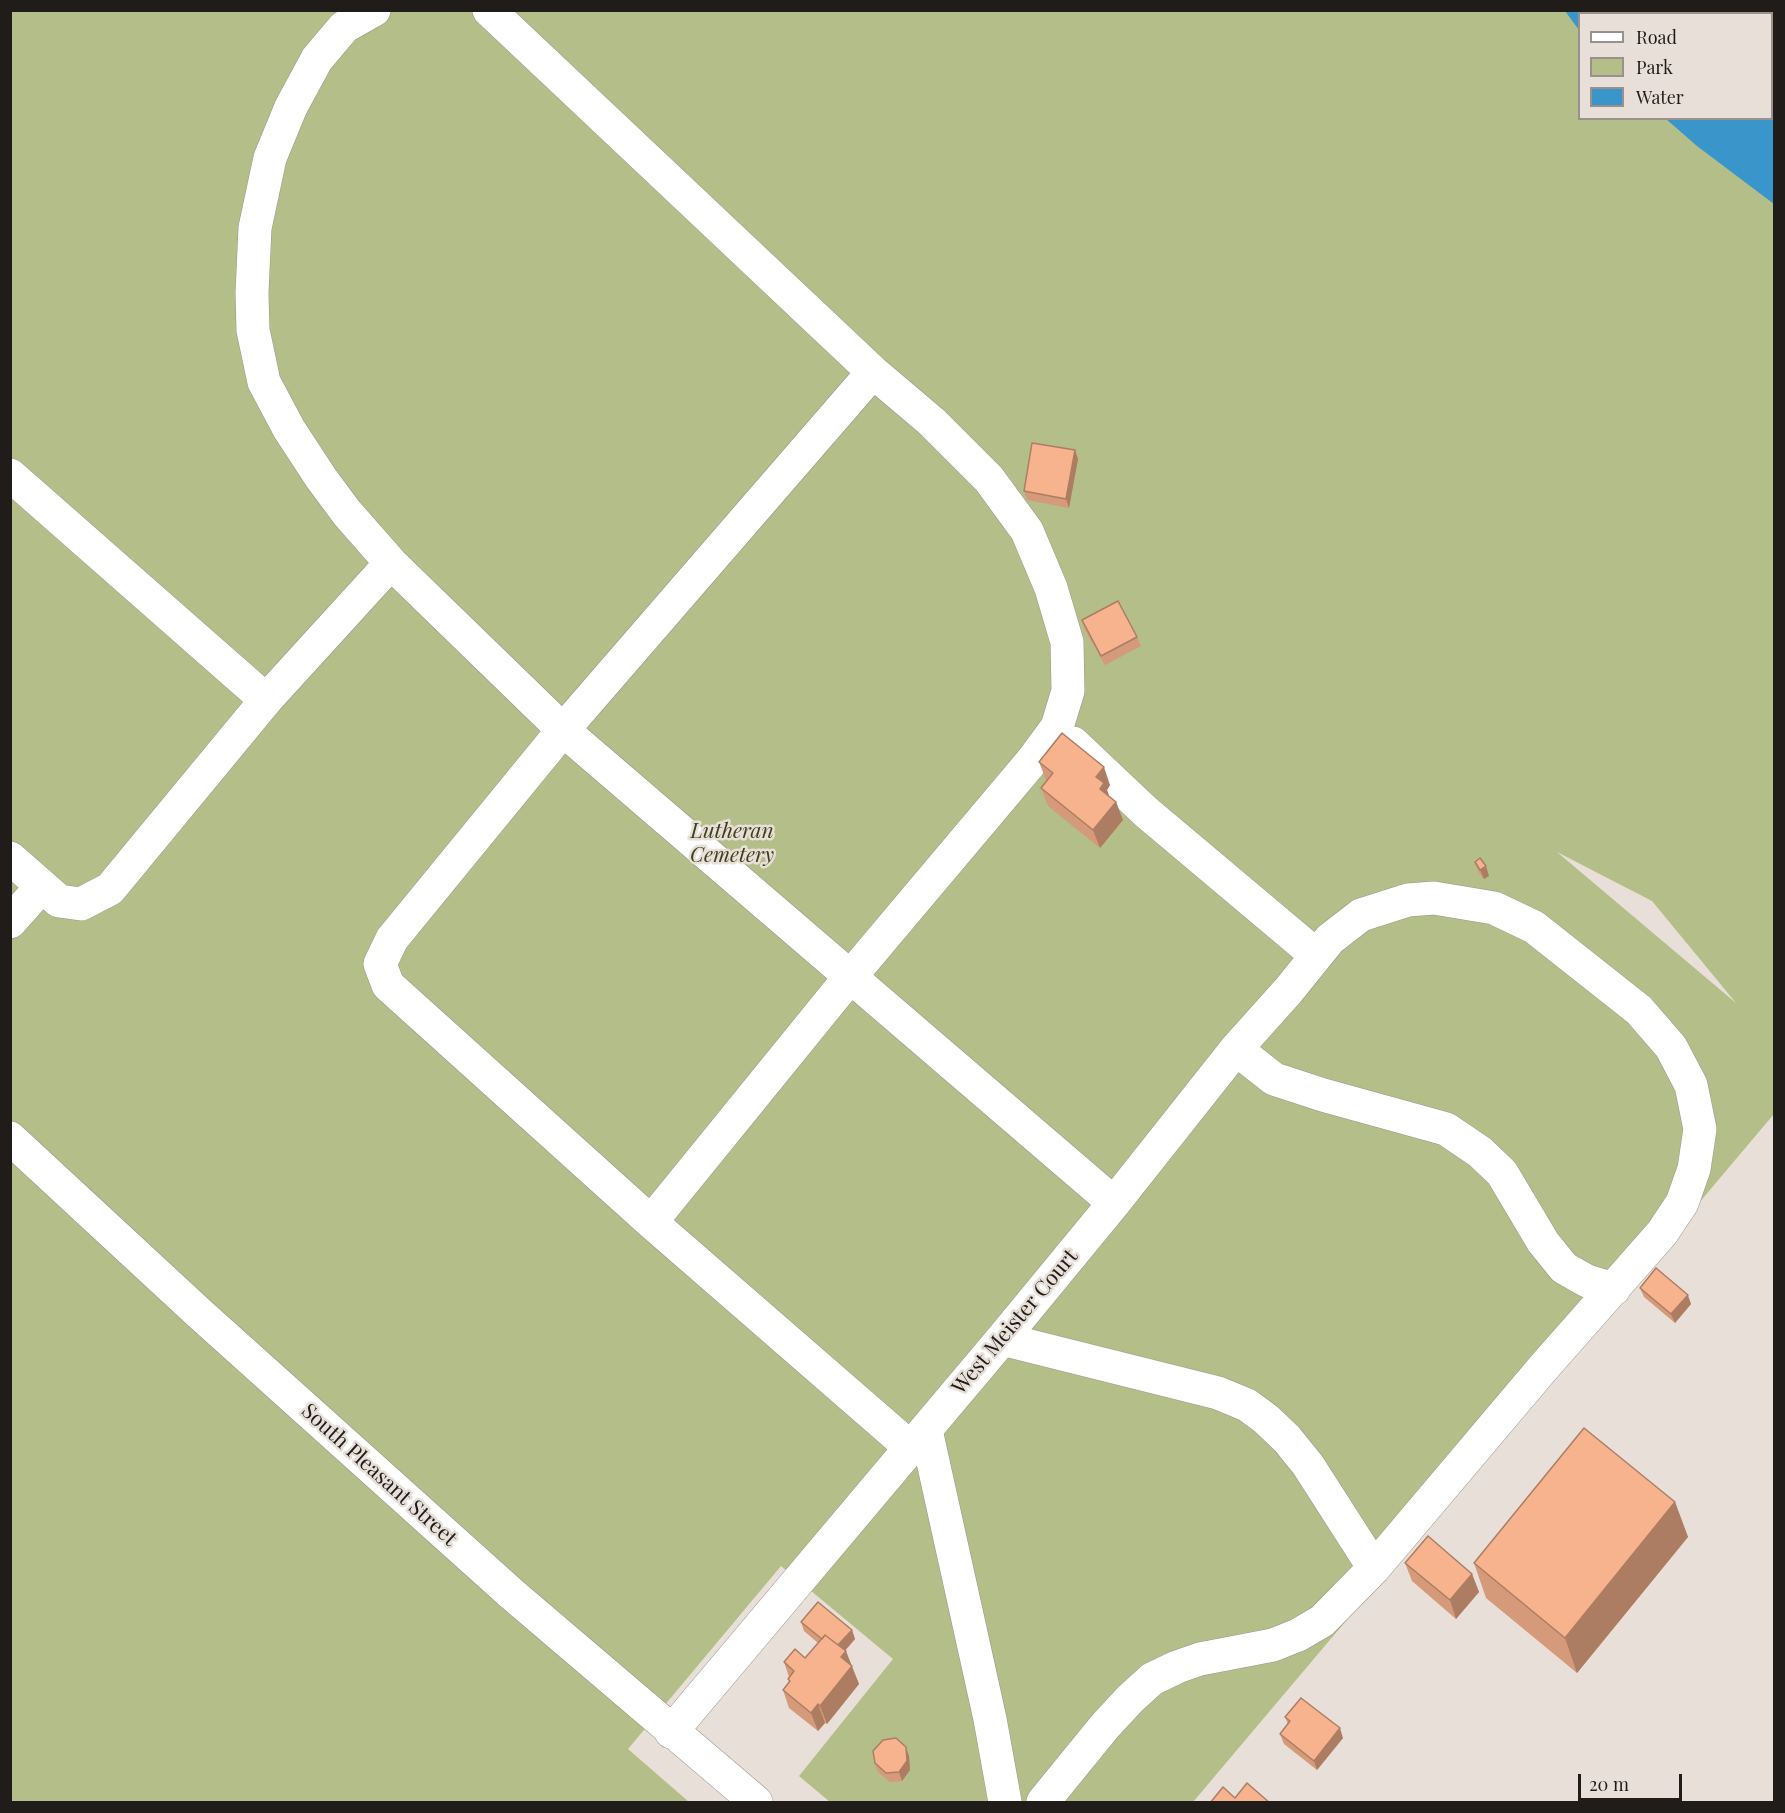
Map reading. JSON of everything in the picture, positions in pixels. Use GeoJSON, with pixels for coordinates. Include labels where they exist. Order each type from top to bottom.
{"type":"FeatureCollection","features":[{"type":"Feature","properties":{"kind":"street"},"geometry":{"type":"LineString","coordinates":[[374,10],[344,27],[317,59],[291,108],[270,158],[258,216],[252,293],[253,330],[264,382],[289,429],[347,513],[391,563],[563,730],[1114,1203]]}},
{"type":"Feature","properties":{"kind":"street"},"geometry":{"type":"LineString","coordinates":[[489,10],[873,372],[932,422],[989,479],[1027,531],[1052,588],[1067,642],[1068,691],[1057,727],[1032,761],[850,977],[651,1222]]}},
{"type":"Feature","properties":{"kind":"street"},"geometry":{"type":"LineString","coordinates":[[873,372],[563,730],[392,939],[380,964],[388,985],[651,1222],[918,1439],[990,1719],[1005,1803]]}},
{"type":"Feature","properties":{"kind":"street"},"geometry":{"type":"LineString","coordinates":[[10,476],[266,700]]}},
{"type":"Feature","properties":{"kind":"street"},"geometry":{"type":"LineString","coordinates":[[10,858],[59,901],[81,904],[110,889],[266,700],[391,563]]}},
{"type":"Feature","properties":{"kind":"street"},"geometry":{"type":"LineString","coordinates":[[1057,727],[1146,812],[1316,955]]}},
{"type":"Feature","properties":{"kind":"street"},"geometry":{"type":"LineString","coordinates":[[10,922],[42,886]]}},
{"type":"Feature","properties":{"kind":"street","name":"West Meister Court"},"geometry":{"type":"LineString","coordinates":[[671,1732],[1002,1339],[1236,1049],[1288,991],[1330,939],[1361,915],[1408,900],[1434,898],[1494,908],[1534,927],[1578,961],[1639,1010],[1671,1047],[1691,1085],[1700,1129],[1694,1169],[1682,1203],[1662,1233],[1614,1289]]}},
{"type":"Feature","properties":{"kind":"street"},"geometry":{"type":"LineString","coordinates":[[1042,1803],[1112,1719],[1152,1679],[1200,1659],[1273,1645],[1298,1635],[1322,1621],[1374,1568],[1543,1368],[1614,1289],[1587,1281],[1564,1268],[1543,1242],[1502,1173],[1480,1152],[1446,1129],[1274,1079],[1236,1049]]}},
{"type":"Feature","properties":{"kind":"street","name":"South Pleasant Street"},"geometry":{"type":"LineString","coordinates":[[10,1138],[199,1313],[513,1595],[756,1803]]}},
{"type":"Feature","properties":{"kind":"street"},"geometry":{"type":"LineString","coordinates":[[1002,1339],[1218,1394],[1247,1406],[1266,1419],[1287,1439],[1308,1465],[1374,1568]]}},
{"type":"Feature","properties":{"kind":"green space","name":"Lutheran Cemetery"},"geometry":{"type":"Polygon","coordinates":[[[11,11],[1774,11],[1774,1114],[1193,1802],[830,1802],[799,1776],[893,1659],[781,1566],[628,1749],[689,1802],[11,1802],[11,11]],[[1557,852],[1736,1003],[1652,901],[1557,852]]]}},
{"type":"Feature","properties":{"kind":"water"},"geometry":{"type":"Polygon","coordinates":[[[1711,10],[1713,12],[1578,12],[1578,29],[1565,11],[1711,10]]]}},
{"type":"Feature","properties":{"kind":"water"},"geometry":{"type":"Polygon","coordinates":[[[1773,90],[1774,204],[1697,146],[1667,120],[1773,120],[1773,90]]]}},
{"type":"Feature","properties":{"kind":"building"},"geometry":{"type":"Polygon","coordinates":[[[1032,443],[1075,450],[1066,499],[1024,491],[1032,443]]]}},
{"type":"Feature","properties":{"kind":"building"},"geometry":{"type":"Polygon","coordinates":[[[1118,601],[1137,637],[1101,656],[1082,620],[1118,601]]]}},
{"type":"Feature","properties":{"kind":"building"},"geometry":{"type":"Polygon","coordinates":[[[1062,733],[1104,767],[1096,777],[1104,783],[1100,789],[1116,802],[1093,830],[1041,788],[1053,773],[1039,762],[1062,733]]]}},
{"type":"Feature","properties":{"kind":"building"},"geometry":{"type":"Polygon","coordinates":[[[1480,858],[1486,866],[1480,870],[1475,862],[1480,858]]]}},
{"type":"Feature","properties":{"kind":"building"},"geometry":{"type":"Polygon","coordinates":[[[1656,1268],[1688,1295],[1671,1314],[1640,1288],[1656,1268]]]}},
{"type":"Feature","properties":{"kind":"building"},"geometry":{"type":"Polygon","coordinates":[[[1584,1428],[1675,1502],[1565,1638],[1474,1563],[1584,1428]]]}},
{"type":"Feature","properties":{"kind":"building"},"geometry":{"type":"Polygon","coordinates":[[[1428,1536],[1472,1574],[1450,1600],[1405,1563],[1428,1536]]]}},
{"type":"Feature","properties":{"kind":"building"},"geometry":{"type":"Polygon","coordinates":[[[818,1602],[852,1630],[838,1645],[825,1635],[822,1639],[801,1622],[818,1602]]]}},
{"type":"Feature","properties":{"kind":"building"},"geometry":{"type":"Polygon","coordinates":[[[825,1635],[846,1651],[841,1657],[852,1666],[820,1706],[818,1704],[811,1713],[783,1690],[794,1671],[784,1662],[795,1649],[805,1658],[825,1635]]]}},
{"type":"Feature","properties":{"kind":"building"},"geometry":{"type":"Polygon","coordinates":[[[1301,1698],[1340,1728],[1314,1761],[1280,1734],[1290,1721],[1285,1717],[1301,1698]]]}},
{"type":"Feature","properties":{"kind":"building"},"geometry":{"type":"Polygon","coordinates":[[[896,1738],[906,1747],[907,1761],[899,1772],[886,1773],[875,1763],[873,1751],[883,1740],[896,1738]]]}},
{"type":"Feature","properties":{"kind":"building"},"geometry":{"type":"Polygon","coordinates":[[[1247,1783],[1270,1803],[1210,1803],[1223,1787],[1235,1798],[1247,1783]]]}}]}
